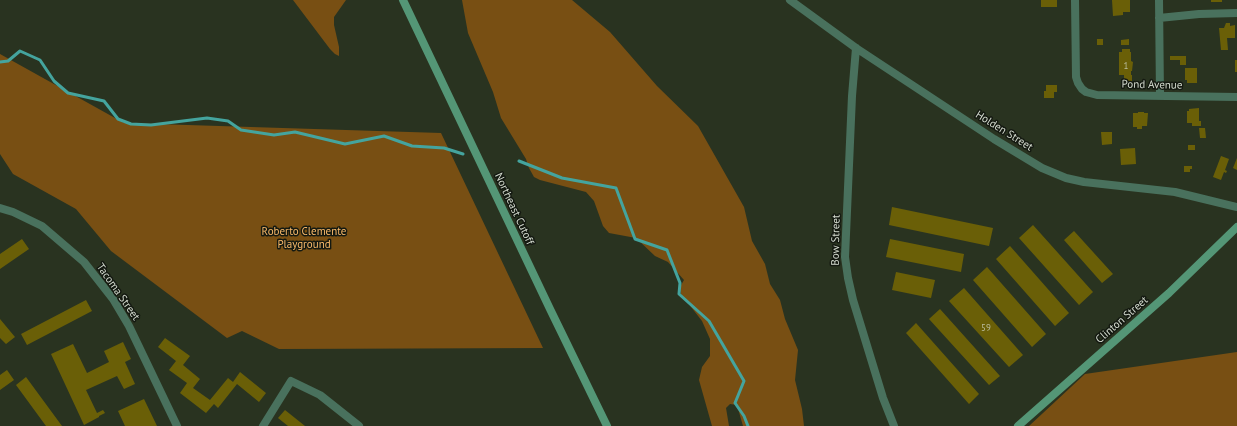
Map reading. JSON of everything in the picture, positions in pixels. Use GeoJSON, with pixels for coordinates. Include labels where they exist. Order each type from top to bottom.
{"type":"FeatureCollection","features":[{"type":"Feature","properties":{"kind":"main road","name":"Northeast Cutoff"},"geometry":{"type":"LineString","coordinates":[[402,0],[607,426]]}},
{"type":"Feature","properties":{"kind":"main road","name":"Clinton Street"},"geometry":{"type":"LineString","coordinates":[[1018,426],[1169,293],[1237,227]]}},
{"type":"Feature","properties":{"kind":"street","name":"Holden Street"},"geometry":{"type":"LineString","coordinates":[[790,0],[856,48],[994,139],[1042,168],[1066,178],[1084,182],[1174,192],[1237,207]]}},
{"type":"Feature","properties":{"kind":"street","name":"Pond Avenue"},"geometry":{"type":"LineString","coordinates":[[1075,0],[1076,77],[1082,89],[1090,94],[1237,97]]}},
{"type":"Feature","properties":{"kind":"street"},"geometry":{"type":"LineString","coordinates":[[1159,0],[1160,96]]}},
{"type":"Feature","properties":{"kind":"street"},"geometry":{"type":"LineString","coordinates":[[1159,18],[1199,14],[1237,13]]}},
{"type":"Feature","properties":{"kind":"street","name":"Bow Street"},"geometry":{"type":"LineString","coordinates":[[856,48],[852,96],[845,256],[852,300],[894,426]]}},
{"type":"Feature","properties":{"kind":"street","name":"Tacoma Street"},"geometry":{"type":"LineString","coordinates":[[0,208],[13,212],[42,226],[84,262],[113,300],[129,326],[177,426]]}},
{"type":"Feature","properties":{"kind":"street"},"geometry":{"type":"LineString","coordinates":[[263,426],[292,381],[320,395],[359,426]]}},
{"type":"Feature","properties":{"kind":"green space"},"geometry":{"type":"Polygon","coordinates":[[[293,0],[346,0],[334,17],[339,56],[330,49],[293,0]]]}},
{"type":"Feature","properties":{"kind":"green space"},"geometry":{"type":"Polygon","coordinates":[[[462,0],[572,0],[610,32],[657,86],[698,126],[744,207],[752,241],[765,264],[770,284],[780,300],[785,319],[798,350],[795,380],[802,409],[804,426],[743,426],[737,405],[730,404],[726,408],[729,426],[712,426],[699,380],[702,367],[710,356],[710,339],[702,321],[681,294],[680,287],[684,280],[668,262],[655,256],[636,238],[609,233],[603,226],[594,201],[586,192],[540,180],[534,177],[526,159],[501,118],[493,92],[468,33],[462,0]]]}},
{"type":"Feature","properties":{"kind":"green space","name":"Roberto Clemente Playground"},"geometry":{"type":"Polygon","coordinates":[[[0,54],[124,123],[441,133],[543,348],[279,349],[242,331],[227,338],[111,251],[76,209],[13,174],[0,154],[0,54]]]}},
{"type":"Feature","properties":{"kind":"green space"},"geometry":{"type":"Polygon","coordinates":[[[1237,352],[1237,426],[1029,426],[1085,374],[1237,352]]]}},
{"type":"Feature","properties":{"kind":"building"},"geometry":{"type":"Polygon","coordinates":[[[1041,0],[1057,0],[1057,7],[1041,7],[1041,0]]]}},
{"type":"Feature","properties":{"kind":"building"},"geometry":{"type":"Polygon","coordinates":[[[1112,0],[1130,0],[1130,12],[1123,12],[1123,15],[1113,16],[1112,0]]]}},
{"type":"Feature","properties":{"kind":"building"},"geometry":{"type":"Polygon","coordinates":[[[1211,0],[1222,0],[1222,2],[1211,2],[1211,0]]]}},
{"type":"Feature","properties":{"kind":"building"},"geometry":{"type":"Polygon","coordinates":[[[1226,23],[1230,23],[1230,26],[1235,25],[1235,38],[1227,38],[1228,50],[1221,50],[1219,28],[1224,28],[1226,23]]]}},
{"type":"Feature","properties":{"kind":"building"},"geometry":{"type":"Polygon","coordinates":[[[1097,39],[1103,39],[1103,45],[1097,45],[1097,39]]]}},
{"type":"Feature","properties":{"kind":"building"},"geometry":{"type":"Polygon","coordinates":[[[1129,39],[1129,45],[1121,45],[1121,40],[1129,39]]]}},
{"type":"Feature","properties":{"kind":"building"},"geometry":{"type":"Polygon","coordinates":[[[1122,49],[1130,49],[1131,52],[1131,61],[1133,62],[1131,71],[1132,81],[1124,81],[1124,75],[1119,75],[1119,52],[1122,52],[1122,49]]]}},
{"type":"Feature","properties":{"kind":"building"},"geometry":{"type":"Polygon","coordinates":[[[1170,56],[1186,56],[1186,65],[1180,65],[1180,60],[1170,60],[1170,56]]]}},
{"type":"Feature","properties":{"kind":"building"},"geometry":{"type":"Polygon","coordinates":[[[1235,60],[1237,60],[1237,72],[1235,72],[1235,60]]]}},
{"type":"Feature","properties":{"kind":"building"},"geometry":{"type":"Polygon","coordinates":[[[1185,68],[1197,68],[1197,83],[1187,83],[1187,80],[1185,80],[1185,68]]]}},
{"type":"Feature","properties":{"kind":"building"},"geometry":{"type":"Polygon","coordinates":[[[1046,85],[1057,85],[1057,92],[1054,92],[1054,98],[1044,98],[1046,85]]]}},
{"type":"Feature","properties":{"kind":"building"},"geometry":{"type":"Polygon","coordinates":[[[1199,108],[1199,121],[1201,121],[1201,126],[1192,126],[1192,123],[1187,123],[1187,111],[1189,111],[1189,109],[1199,108]]]}},
{"type":"Feature","properties":{"kind":"building"},"geometry":{"type":"Polygon","coordinates":[[[1133,113],[1148,113],[1147,126],[1142,126],[1142,129],[1133,127],[1133,113]]]}},
{"type":"Feature","properties":{"kind":"building"},"geometry":{"type":"Polygon","coordinates":[[[1199,128],[1205,128],[1206,138],[1200,138],[1199,128]]]}},
{"type":"Feature","properties":{"kind":"building"},"geometry":{"type":"Polygon","coordinates":[[[1101,132],[1112,132],[1112,144],[1102,145],[1101,132]]]}},
{"type":"Feature","properties":{"kind":"building"},"geometry":{"type":"Polygon","coordinates":[[[1188,145],[1195,145],[1195,150],[1188,150],[1188,145]]]}},
{"type":"Feature","properties":{"kind":"building"},"geometry":{"type":"Polygon","coordinates":[[[1135,148],[1136,164],[1121,165],[1120,149],[1135,148]]]}},
{"type":"Feature","properties":{"kind":"building"},"geometry":{"type":"Polygon","coordinates":[[[1221,156],[1229,159],[1225,170],[1227,171],[1226,173],[1224,172],[1221,180],[1213,177],[1221,156]]]}},
{"type":"Feature","properties":{"kind":"building"},"geometry":{"type":"Polygon","coordinates":[[[1237,158],[1237,170],[1233,168],[1237,158]]]}},
{"type":"Feature","properties":{"kind":"building"},"geometry":{"type":"Polygon","coordinates":[[[1184,166],[1192,166],[1192,169],[1190,169],[1190,172],[1184,172],[1184,166]]]}},
{"type":"Feature","properties":{"kind":"building"},"geometry":{"type":"Polygon","coordinates":[[[892,207],[993,228],[989,246],[889,225],[892,207]]]}},
{"type":"Feature","properties":{"kind":"building"},"geometry":{"type":"Polygon","coordinates":[[[1033,225],[1093,292],[1079,305],[1019,238],[1033,225]]]}},
{"type":"Feature","properties":{"kind":"building"},"geometry":{"type":"Polygon","coordinates":[[[1074,231],[1113,274],[1102,283],[1064,240],[1074,231]]]}},
{"type":"Feature","properties":{"kind":"building"},"geometry":{"type":"Polygon","coordinates":[[[22,239],[29,249],[0,269],[0,254],[22,239]]]}},
{"type":"Feature","properties":{"kind":"building"},"geometry":{"type":"Polygon","coordinates":[[[890,239],[964,254],[961,272],[886,257],[890,239]]]}},
{"type":"Feature","properties":{"kind":"building"},"geometry":{"type":"Polygon","coordinates":[[[1010,246],[1069,313],[1055,326],[996,259],[1010,246]]]}},
{"type":"Feature","properties":{"kind":"building"},"geometry":{"type":"Polygon","coordinates":[[[987,267],[1046,334],[1032,347],[973,280],[987,267]]]}},
{"type":"Feature","properties":{"kind":"building"},"geometry":{"type":"Polygon","coordinates":[[[896,272],[935,280],[931,298],[892,290],[896,272]]]}},
{"type":"Feature","properties":{"kind":"building"},"geometry":{"type":"Polygon","coordinates":[[[964,288],[1023,355],[1009,367],[949,301],[964,288]]]}},
{"type":"Feature","properties":{"kind":"building"},"geometry":{"type":"Polygon","coordinates":[[[86,300],[92,311],[27,345],[21,334],[86,300]]]}},
{"type":"Feature","properties":{"kind":"building"},"geometry":{"type":"Polygon","coordinates":[[[940,309],[1000,376],[989,385],[929,319],[940,309]]]}},
{"type":"Feature","properties":{"kind":"building"},"geometry":{"type":"Polygon","coordinates":[[[0,319],[15,337],[6,344],[0,338],[0,319]]]}},
{"type":"Feature","properties":{"kind":"building"},"geometry":{"type":"Polygon","coordinates":[[[916,323],[979,394],[969,404],[906,333],[916,323]]]}},
{"type":"Feature","properties":{"kind":"building"},"geometry":{"type":"Polygon","coordinates":[[[165,338],[190,356],[183,365],[200,379],[193,388],[210,400],[228,378],[233,382],[240,372],[266,393],[259,402],[237,384],[218,408],[214,404],[206,413],[180,393],[187,383],[169,370],[176,361],[158,347],[165,338]]]}},
{"type":"Feature","properties":{"kind":"building"},"geometry":{"type":"Polygon","coordinates":[[[123,342],[131,359],[125,362],[135,384],[124,389],[117,376],[86,390],[97,413],[103,410],[105,413],[84,425],[51,354],[73,344],[87,373],[109,362],[104,351],[123,342]]]}},
{"type":"Feature","properties":{"kind":"building"},"geometry":{"type":"Polygon","coordinates":[[[7,370],[14,380],[0,390],[0,375],[7,370]]]}},
{"type":"Feature","properties":{"kind":"building"},"geometry":{"type":"Polygon","coordinates":[[[26,377],[62,426],[46,426],[16,385],[26,377]]]}},
{"type":"Feature","properties":{"kind":"building"},"geometry":{"type":"Polygon","coordinates":[[[144,399],[157,426],[125,426],[118,411],[144,399]]]}},
{"type":"Feature","properties":{"kind":"building"},"geometry":{"type":"Polygon","coordinates":[[[285,410],[305,426],[288,426],[278,418],[285,410]]]}},
{"type":"Feature","properties":{"kind":"waterway"},"geometry":{"type":"LineString","coordinates":[[0,62],[8,61],[20,51],[40,60],[54,81],[68,93],[104,101],[118,119],[131,124],[151,125],[207,118],[228,121],[241,130],[274,135],[295,132],[345,144],[384,136],[412,146],[444,148],[463,154]]}},
{"type":"Feature","properties":{"kind":"waterway"},"geometry":{"type":"LineString","coordinates":[[519,161],[562,178],[616,188],[635,239],[667,250],[680,283],[679,294],[709,321],[744,381],[735,403],[744,416],[748,426]]}}]}
